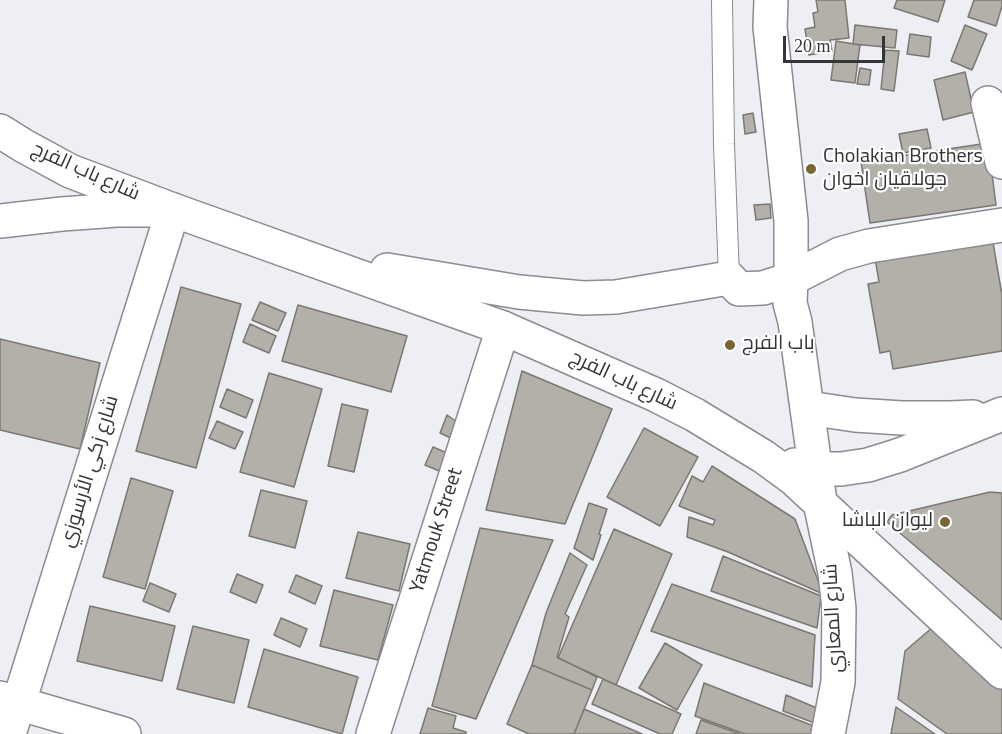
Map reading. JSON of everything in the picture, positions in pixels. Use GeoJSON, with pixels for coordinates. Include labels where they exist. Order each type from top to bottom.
{"type":"FeatureCollection","features":[{"type":"Feature","properties":{"kind":"main road","name":"شارع المعاري"},"geometry":{"type":"LineString","coordinates":[[771,0],[770,27],[791,221],[790,303],[808,408],[820,502],[835,573],[838,609],[838,682],[828,734]]}},
{"type":"Feature","properties":{"kind":"main road"},"geometry":{"type":"LineString","coordinates":[[988,103],[1002,162]]}},
{"type":"Feature","properties":{"kind":"main road","name":"شارع باب الفرج"},"geometry":{"type":"LineString","coordinates":[[0,131],[70,171],[503,328],[656,395],[695,415],[764,457],[794,479],[1002,672]]}},
{"type":"Feature","properties":{"kind":"main road","name":"شارع باب الفرج"},"geometry":{"type":"LineString","coordinates":[[0,222],[73,213],[173,210]]}},
{"type":"Feature","properties":{"kind":"main road","name":"شارع زكي الأرسوزي"},"geometry":{"type":"LineString","coordinates":[[9,734],[9,700],[173,210]]}},
{"type":"Feature","properties":{"kind":"main road"},"geometry":{"type":"LineString","coordinates":[[302,256],[551,296],[616,297],[729,278],[739,289],[763,288],[791,279],[850,251],[1002,225]]}},
{"type":"Feature","properties":{"kind":"main road","name":"Yatmouk Street"},"geometry":{"type":"LineString","coordinates":[[373,734],[503,328]]}},
{"type":"Feature","properties":{"kind":"main road"},"geometry":{"type":"LineString","coordinates":[[808,408],[855,415],[902,418],[950,418],[1000,414]]}},
{"type":"Feature","properties":{"kind":"main road"},"geometry":{"type":"LineString","coordinates":[[764,457],[789,465],[816,469],[841,469],[868,465],[1000,414]]}},
{"type":"Feature","properties":{"kind":"main road"},"geometry":{"type":"LineString","coordinates":[[9,700],[124,734]]}},
{"type":"Feature","properties":{"kind":"lane"},"geometry":{"type":"LineString","coordinates":[[722,0],[729,278]]}},
{"type":"Feature","properties":{"kind":"building"},"geometry":{"type":"Polygon","coordinates":[[[816,0],[845,0],[849,38],[830,40],[832,51],[809,55],[805,29],[815,27],[813,13],[818,12],[816,0]]]}},
{"type":"Feature","properties":{"kind":"building"},"geometry":{"type":"Polygon","coordinates":[[[897,0],[945,0],[938,22],[894,8],[897,0]]]}},
{"type":"Feature","properties":{"kind":"building"},"geometry":{"type":"Polygon","coordinates":[[[974,0],[1002,0],[996,26],[968,17],[974,0]]]}},
{"type":"Feature","properties":{"kind":"building"},"geometry":{"type":"Polygon","coordinates":[[[855,25],[897,30],[895,48],[853,44],[855,25]]]}},
{"type":"Feature","properties":{"kind":"building"},"geometry":{"type":"Polygon","coordinates":[[[965,25],[987,34],[972,70],[951,61],[965,25]]]}},
{"type":"Feature","properties":{"kind":"building"},"geometry":{"type":"Polygon","coordinates":[[[910,34],[931,37],[929,57],[907,54],[910,34]]]}},
{"type":"Feature","properties":{"kind":"building"},"geometry":{"type":"Polygon","coordinates":[[[836,41],[860,45],[855,83],[831,80],[836,41]]]}},
{"type":"Feature","properties":{"kind":"building"},"geometry":{"type":"Polygon","coordinates":[[[885,50],[899,51],[894,91],[881,89],[885,50]]]}},
{"type":"Feature","properties":{"kind":"building"},"geometry":{"type":"Polygon","coordinates":[[[860,68],[871,70],[869,85],[857,84],[860,68]]]}},
{"type":"Feature","properties":{"kind":"building"},"geometry":{"type":"Polygon","coordinates":[[[965,72],[974,112],[943,120],[934,80],[965,72]]]}},
{"type":"Feature","properties":{"kind":"building"},"geometry":{"type":"Polygon","coordinates":[[[753,113],[756,132],[745,134],[743,115],[753,113]]]}},
{"type":"Feature","properties":{"kind":"building"},"geometry":{"type":"Polygon","coordinates":[[[927,129],[931,148],[903,153],[899,134],[927,129]]]}},
{"type":"Feature","properties":{"kind":"building"},"geometry":{"type":"Polygon","coordinates":[[[988,143],[996,205],[870,223],[861,162],[988,143]]]}},
{"type":"Feature","properties":{"kind":"building"},"geometry":{"type":"Polygon","coordinates":[[[770,204],[771,218],[756,220],[754,205],[770,204]]]}},
{"type":"Feature","properties":{"kind":"building"},"geometry":{"type":"Polygon","coordinates":[[[991,231],[1002,295],[1002,351],[893,369],[890,351],[880,353],[868,284],[879,282],[874,252],[991,231]]]}},
{"type":"Feature","properties":{"kind":"building"},"geometry":{"type":"Polygon","coordinates":[[[181,287],[241,304],[196,468],[136,451],[181,287]]]}},
{"type":"Feature","properties":{"kind":"building"},"geometry":{"type":"Polygon","coordinates":[[[260,302],[286,313],[278,331],[252,320],[260,302]]]}},
{"type":"Feature","properties":{"kind":"building"},"geometry":{"type":"Polygon","coordinates":[[[298,305],[407,336],[391,392],[282,361],[298,305]]]}},
{"type":"Feature","properties":{"kind":"building"},"geometry":{"type":"Polygon","coordinates":[[[250,324],[276,336],[269,353],[243,342],[250,324]]]}},
{"type":"Feature","properties":{"kind":"building"},"geometry":{"type":"Polygon","coordinates":[[[0,339],[100,363],[80,449],[0,430],[0,339]]]}},
{"type":"Feature","properties":{"kind":"building"},"geometry":{"type":"Polygon","coordinates":[[[522,371],[612,409],[565,524],[486,510],[522,371]]]}},
{"type":"Feature","properties":{"kind":"building"},"geometry":{"type":"Polygon","coordinates":[[[269,373],[322,389],[294,487],[240,472],[269,373]]]}},
{"type":"Feature","properties":{"kind":"building"},"geometry":{"type":"Polygon","coordinates":[[[227,389],[253,400],[246,418],[220,407],[227,389]]]}},
{"type":"Feature","properties":{"kind":"building"},"geometry":{"type":"Polygon","coordinates":[[[342,404],[368,410],[354,472],[328,466],[342,404]]]}},
{"type":"Feature","properties":{"kind":"building"},"geometry":{"type":"Polygon","coordinates":[[[447,415],[460,424],[455,440],[440,433],[447,415]]]}},
{"type":"Feature","properties":{"kind":"building"},"geometry":{"type":"Polygon","coordinates":[[[217,421],[243,432],[235,449],[209,438],[217,421]]]}},
{"type":"Feature","properties":{"kind":"building"},"geometry":{"type":"Polygon","coordinates":[[[644,428],[698,457],[660,526],[607,497],[644,428]]]}},
{"type":"Feature","properties":{"kind":"building"},"geometry":{"type":"Polygon","coordinates":[[[433,447],[459,458],[451,476],[425,465],[433,447]]]}},
{"type":"Feature","properties":{"kind":"building"},"geometry":{"type":"Polygon","coordinates":[[[712,466],[795,519],[823,594],[728,552],[687,537],[689,517],[713,525],[715,520],[679,506],[692,476],[703,482],[712,466]]]}},
{"type":"Feature","properties":{"kind":"building"},"geometry":{"type":"Polygon","coordinates":[[[131,478],[173,491],[145,589],[103,577],[131,478]]]}},
{"type":"Feature","properties":{"kind":"building"},"geometry":{"type":"Polygon","coordinates":[[[261,490],[307,501],[295,548],[249,536],[261,490]]]}},
{"type":"Feature","properties":{"kind":"building"},"geometry":{"type":"Polygon","coordinates":[[[990,492],[1002,493],[1002,620],[887,522],[892,515],[990,492]]]}},
{"type":"Feature","properties":{"kind":"building"},"geometry":{"type":"Polygon","coordinates":[[[589,503],[607,509],[593,560],[574,548],[589,503]]]}},
{"type":"Feature","properties":{"kind":"building"},"geometry":{"type":"Polygon","coordinates":[[[480,528],[553,540],[476,719],[432,706],[480,528]]]}},
{"type":"Feature","properties":{"kind":"building"},"geometry":{"type":"Polygon","coordinates":[[[614,529],[672,554],[616,685],[558,658],[614,529]]]}},
{"type":"Feature","properties":{"kind":"building"},"geometry":{"type":"Polygon","coordinates":[[[358,532],[410,544],[399,591],[346,578],[358,532]]]}},
{"type":"Feature","properties":{"kind":"building"},"geometry":{"type":"Polygon","coordinates":[[[570,553],[587,565],[565,614],[569,617],[557,657],[597,677],[592,690],[532,665],[546,613],[570,553]]]}},
{"type":"Feature","properties":{"kind":"building"},"geometry":{"type":"Polygon","coordinates":[[[723,556],[821,596],[817,628],[711,591],[723,556]]]}},
{"type":"Feature","properties":{"kind":"building"},"geometry":{"type":"Polygon","coordinates":[[[237,574],[263,585],[256,603],[230,592],[237,574]]]}},
{"type":"Feature","properties":{"kind":"building"},"geometry":{"type":"Polygon","coordinates":[[[296,575],[322,586],[315,604],[289,592],[296,575]]]}},
{"type":"Feature","properties":{"kind":"building"},"geometry":{"type":"Polygon","coordinates":[[[150,583],[176,594],[169,612],[143,601],[150,583]]]}},
{"type":"Feature","properties":{"kind":"building"},"geometry":{"type":"Polygon","coordinates":[[[672,584],[815,635],[812,687],[651,631],[672,584]]]}},
{"type":"Feature","properties":{"kind":"building"},"geometry":{"type":"Polygon","coordinates":[[[334,590],[393,605],[378,660],[320,646],[334,590]]]}},
{"type":"Feature","properties":{"kind":"building"},"geometry":{"type":"Polygon","coordinates":[[[90,606],[175,626],[162,681],[77,661],[90,606]]]}},
{"type":"Feature","properties":{"kind":"building"},"geometry":{"type":"Polygon","coordinates":[[[281,618],[307,629],[300,647],[274,635],[281,618]]]}},
{"type":"Feature","properties":{"kind":"building"},"geometry":{"type":"Polygon","coordinates":[[[193,626],[249,640],[234,703],[177,689],[193,626]]]}},
{"type":"Feature","properties":{"kind":"building"},"geometry":{"type":"Polygon","coordinates":[[[933,627],[1002,690],[1002,734],[947,734],[898,699],[905,651],[933,627]]]}},
{"type":"Feature","properties":{"kind":"building"},"geometry":{"type":"Polygon","coordinates":[[[665,643],[702,665],[677,710],[639,688],[665,643]]]}},
{"type":"Feature","properties":{"kind":"building"},"geometry":{"type":"Polygon","coordinates":[[[264,649],[358,677],[342,734],[248,707],[264,649]]]}},
{"type":"Feature","properties":{"kind":"building"},"geometry":{"type":"Polygon","coordinates":[[[532,665],[592,690],[574,734],[529,734],[507,724],[532,665]]]}},
{"type":"Feature","properties":{"kind":"building"},"geometry":{"type":"Polygon","coordinates":[[[603,679],[681,714],[672,734],[660,734],[592,704],[603,679]]]}},
{"type":"Feature","properties":{"kind":"building"},"geometry":{"type":"Polygon","coordinates":[[[704,683],[816,727],[815,734],[745,734],[695,716],[704,683]]]}},
{"type":"Feature","properties":{"kind":"building"},"geometry":{"type":"Polygon","coordinates":[[[786,695],[819,709],[817,724],[783,711],[786,695]]]}},
{"type":"Feature","properties":{"kind":"building"},"geometry":{"type":"Polygon","coordinates":[[[896,707],[935,734],[891,734],[896,707]]]}},
{"type":"Feature","properties":{"kind":"building"},"geometry":{"type":"Polygon","coordinates":[[[428,708],[456,716],[453,728],[466,732],[466,734],[420,734],[428,708]]]}},
{"type":"Feature","properties":{"kind":"building"},"geometry":{"type":"Polygon","coordinates":[[[584,709],[642,734],[574,734],[584,709]]]}},
{"type":"Feature","properties":{"kind":"building"},"geometry":{"type":"Polygon","coordinates":[[[701,720],[740,734],[696,734],[701,720]]]}},
{"type":"Feature","properties":{"kind":"place","name":"Cholakian Brothers جولاقيان اخوان"},"geometry":{"type":"Point","coordinates":[811,169]}},
{"type":"Feature","properties":{"kind":"place","name":"باب الفرج"},"geometry":{"type":"Point","coordinates":[730,345]}},
{"type":"Feature","properties":{"kind":"place","name":"ليوان الباشا"},"geometry":{"type":"Point","coordinates":[945,522]}}]}
